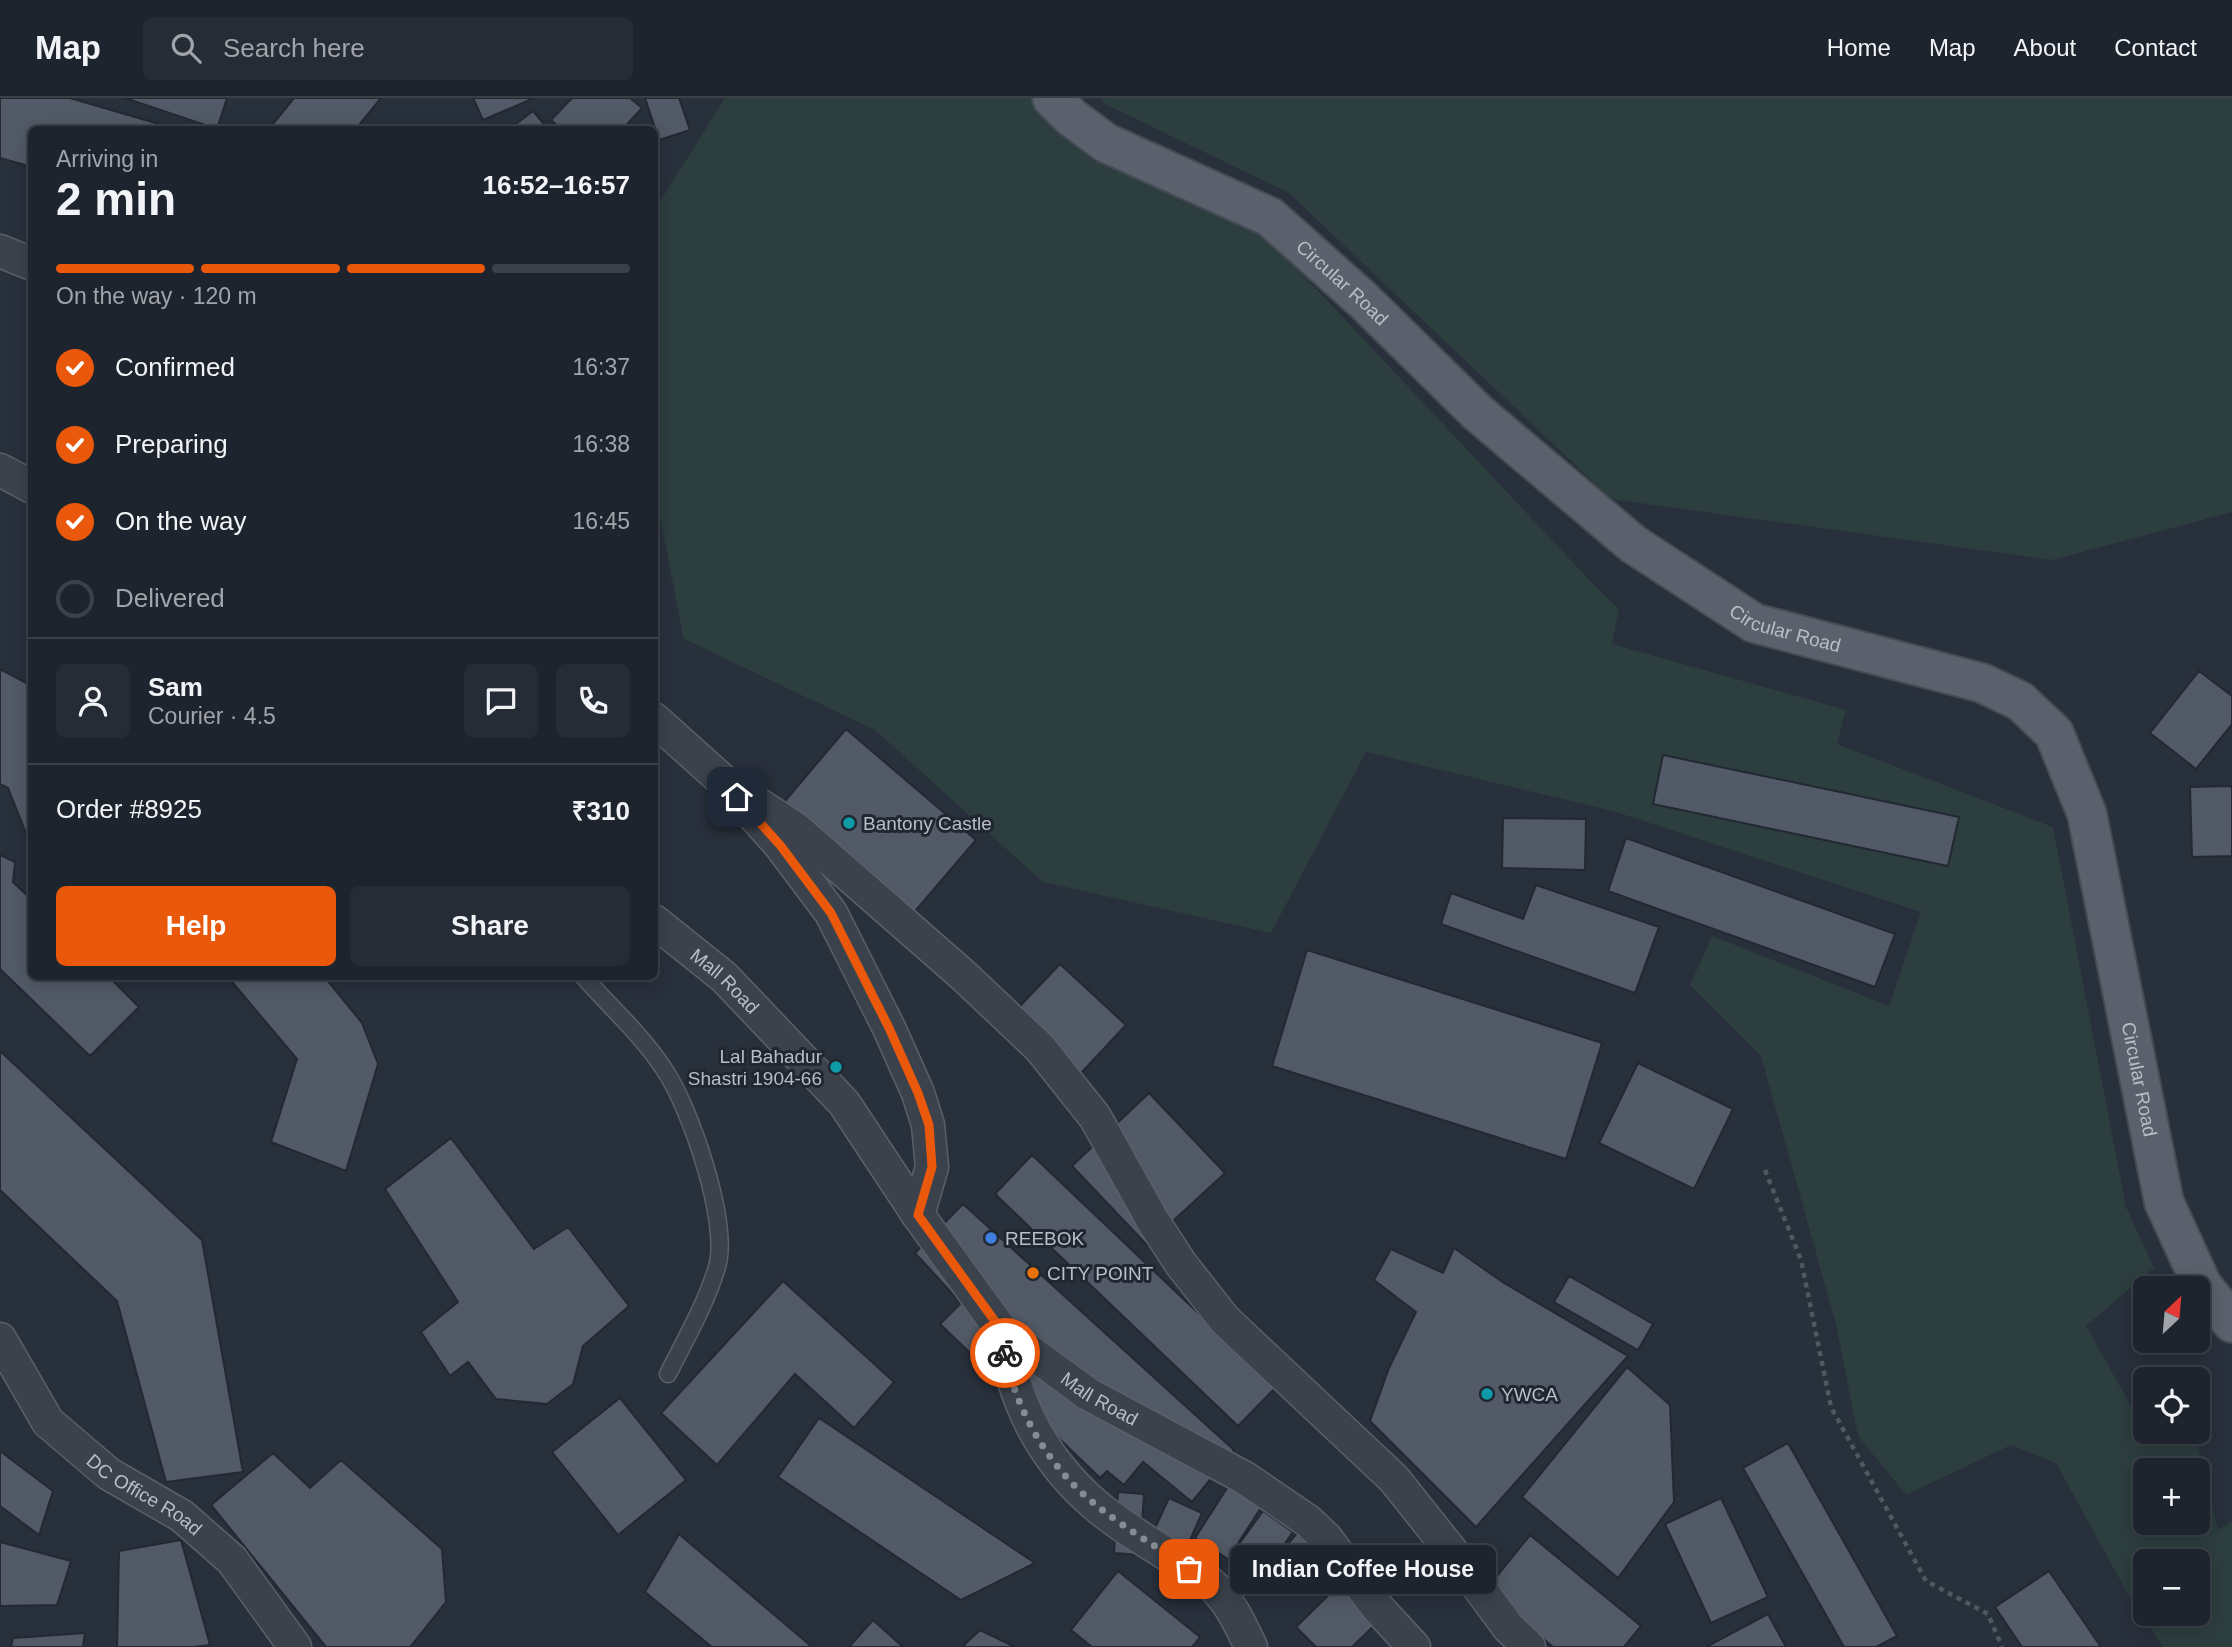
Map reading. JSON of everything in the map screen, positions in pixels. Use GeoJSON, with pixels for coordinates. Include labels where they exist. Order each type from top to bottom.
{"type":"FeatureCollection","features":[{"type":"Feature","properties":{"kind":"main road","name":"Circular Road"},"geometry":{"type":"LineString","coordinates":[[1052,98],[1071,117],[1105,143],[1270,217],[1363,300],[1478,413],[1633,544],[1754,623],[1982,683],[2020,701],[2054,733],[2087,814],[2165,1202],[2202,1285],[2232,1323]]}},
{"type":"Feature","properties":{"kind":"street"},"geometry":{"type":"LineString","coordinates":[[0,251],[28,262]]}},
{"type":"Feature","properties":{"kind":"street"},"geometry":{"type":"LineString","coordinates":[[0,470],[28,485]]}},
{"type":"Feature","properties":{"kind":"street"},"geometry":{"type":"LineString","coordinates":[[658,723],[722,780],[780,845],[831,913],[889,1028],[929,1125],[932,1167],[918,1215]]}},
{"type":"Feature","properties":{"kind":"street"},"geometry":{"type":"LineString","coordinates":[[722,780],[796,830],[964,976],[1040,1048],[1095,1117],[1181,1264],[1225,1320],[1394,1479],[1508,1627],[1529,1647]]}},
{"type":"Feature","properties":{"kind":"street","name":"Mall Road"},"geometry":{"type":"LineString","coordinates":[[658,924],[724,977],[844,1103],[918,1215],[1002,1331],[1088,1394],[1245,1478],[1308,1521],[1326,1538],[1377,1607],[1414,1647]]}},
{"type":"Feature","properties":{"kind":"street"},"geometry":{"type":"LineString","coordinates":[[1002,1331],[1008,1368],[1020,1402],[1040,1441],[1060,1470],[1094,1503],[1215,1587],[1236,1616],[1251,1647]]}},
{"type":"Feature","properties":{"kind":"street","name":"DC Office Road"},"geometry":{"type":"LineString","coordinates":[[0,1339],[48,1422],[109,1475],[183,1516],[232,1560],[295,1647]]}},
{"type":"Feature","properties":{"kind":"lane"},"geometry":{"type":"LineString","coordinates":[[587,980],[654,1054],[666,1071],[678,1093],[714,1194],[720,1231],[718,1265],[705,1299],[668,1374]]}},
{"type":"Feature","properties":{"kind":"path"},"geometry":{"type":"LineString","coordinates":[[1765,1170],[1801,1260],[1831,1407],[1926,1581],[1987,1614],[2002,1647]]}},
{"type":"Feature","properties":{"kind":"path"},"geometry":{"type":"LineString","coordinates":[[1236,1616],[1308,1521]]}},
{"type":"Feature","properties":{"kind":"shaded area"},"geometry":{"type":"Polygon","coordinates":[[[725,98],[1044,98],[1260,229],[1619,609],[1612,644],[1846,710],[1837,744],[2053,827],[2126,1207],[2154,1268],[2145,1276],[2133,1276],[2133,1286],[2086,1326],[2133,1409],[2133,1444],[2197,1444],[2201,1458],[2133,1458],[2133,1535],[2210,1535],[2210,1496],[2218,1530],[2232,1521],[2232,1647],[2163,1647],[2149,1626],[2210,1626],[2210,1549],[2133,1549],[2133,1602],[2056,1463],[2011,1445],[1906,1495],[1858,1436],[1836,1324],[1761,1056],[1690,985],[1712,936],[1889,1006],[1921,912],[1613,811],[1366,752],[1271,933],[1043,882],[875,730],[684,639],[658,512],[658,205],[725,98]]]}},
{"type":"Feature","properties":{"kind":"shaded area"},"geometry":{"type":"Polygon","coordinates":[[[1101,98],[2232,98],[2232,512],[2052,560],[1611,499],[1289,193],[1105,104],[1101,98]]]}},
{"type":"Feature","properties":{"kind":"building"},"geometry":{"type":"Polygon","coordinates":[[[0,98],[70,98],[159,124],[28,126],[28,166],[0,158],[0,98]]]}},
{"type":"Feature","properties":{"kind":"building"},"geometry":{"type":"Polygon","coordinates":[[[125,98],[227,98],[218,126],[208,126],[125,98]]]}},
{"type":"Feature","properties":{"kind":"building"},"geometry":{"type":"Polygon","coordinates":[[[294,98],[381,98],[358,126],[271,126],[294,98]]]}},
{"type":"Feature","properties":{"kind":"building"},"geometry":{"type":"Polygon","coordinates":[[[473,98],[534,98],[483,120],[473,98]]]}},
{"type":"Feature","properties":{"kind":"building"},"geometry":{"type":"Polygon","coordinates":[[[572,98],[630,98],[642,108],[626,126],[558,126],[551,120],[572,98]]]}},
{"type":"Feature","properties":{"kind":"building"},"geometry":{"type":"Polygon","coordinates":[[[645,98],[679,98],[690,130],[659,140],[658,126],[654,126],[645,98]]]}},
{"type":"Feature","properties":{"kind":"building"},"geometry":{"type":"Polygon","coordinates":[[[533,111],[546,126],[513,126],[533,111]]]}},
{"type":"Feature","properties":{"kind":"building"},"geometry":{"type":"Polygon","coordinates":[[[0,669],[28,684],[28,838],[8,788],[0,784],[0,669]]]}},
{"type":"Feature","properties":{"kind":"building"},"geometry":{"type":"Polygon","coordinates":[[[2199,671],[2232,696],[2232,724],[2196,769],[2150,733],[2199,671]]]}},
{"type":"Feature","properties":{"kind":"building"},"geometry":{"type":"Polygon","coordinates":[[[846,729],[976,840],[899,930],[769,820],[846,729]]]}},
{"type":"Feature","properties":{"kind":"building"},"geometry":{"type":"Polygon","coordinates":[[[1663,755],[1959,817],[1948,866],[1653,804],[1663,755]]]}},
{"type":"Feature","properties":{"kind":"building"},"geometry":{"type":"Polygon","coordinates":[[[2232,786],[2232,856],[2192,857],[2190,787],[2232,786]]]}},
{"type":"Feature","properties":{"kind":"building"},"geometry":{"type":"Polygon","coordinates":[[[1503,818],[1586,819],[1585,870],[1502,868],[1503,818]]]}},
{"type":"Feature","properties":{"kind":"building"},"geometry":{"type":"Polygon","coordinates":[[[1626,838],[1895,934],[1875,987],[1608,891],[1626,838]]]}},
{"type":"Feature","properties":{"kind":"building"},"geometry":{"type":"Polygon","coordinates":[[[0,855],[15,862],[13,882],[28,896],[28,980],[112,980],[139,1007],[90,1056],[0,969],[0,855]]]}},
{"type":"Feature","properties":{"kind":"building"},"geometry":{"type":"Polygon","coordinates":[[[1536,885],[1659,927],[1635,993],[1441,924],[1451,893],[1523,919],[1536,885]]]}},
{"type":"Feature","properties":{"kind":"building"},"geometry":{"type":"Polygon","coordinates":[[[1307,950],[1602,1043],[1566,1159],[1272,1066],[1307,950]]]}},
{"type":"Feature","properties":{"kind":"building"},"geometry":{"type":"Polygon","coordinates":[[[1060,964],[1126,1025],[1068,1087],[1002,1025],[1060,964]]]}},
{"type":"Feature","properties":{"kind":"building"},"geometry":{"type":"Polygon","coordinates":[[[230,980],[327,980],[362,1023],[378,1064],[346,1171],[271,1142],[297,1059],[230,980]]]}},
{"type":"Feature","properties":{"kind":"building"},"geometry":{"type":"Polygon","coordinates":[[[0,1051],[202,1240],[243,1472],[166,1482],[117,1301],[0,1190],[0,1051]]]}},
{"type":"Feature","properties":{"kind":"building"},"geometry":{"type":"Polygon","coordinates":[[[1638,1063],[1733,1109],[1694,1189],[1599,1143],[1638,1063]]]}},
{"type":"Feature","properties":{"kind":"building"},"geometry":{"type":"Polygon","coordinates":[[[1149,1093],[1225,1173],[1147,1245],[1072,1166],[1149,1093]]]}},
{"type":"Feature","properties":{"kind":"building"},"geometry":{"type":"Polygon","coordinates":[[[451,1138],[534,1249],[568,1227],[629,1306],[583,1346],[573,1384],[547,1404],[496,1399],[468,1362],[450,1376],[421,1332],[458,1302],[385,1189],[451,1138]]]}},
{"type":"Feature","properties":{"kind":"building"},"geometry":{"type":"Polygon","coordinates":[[[1032,1155],[1276,1387],[1238,1426],[995,1194],[1032,1155]]]}},
{"type":"Feature","properties":{"kind":"building"},"geometry":{"type":"Polygon","coordinates":[[[963,1204],[1234,1450],[1192,1502],[1143,1462],[1124,1485],[1107,1471],[1100,1478],[940,1324],[961,1303],[915,1253],[963,1204]]]}},
{"type":"Feature","properties":{"kind":"building","name":"YWCA"},"geometry":{"type":"Polygon","coordinates":[[[1454,1248],[1504,1283],[1628,1356],[1476,1527],[1370,1421],[1389,1368],[1416,1312],[1374,1280],[1391,1249],[1443,1273],[1454,1248]]]}},
{"type":"Feature","properties":{"kind":"building"},"geometry":{"type":"Polygon","coordinates":[[[1569,1276],[1653,1324],[1638,1350],[1554,1302],[1569,1276]]]}},
{"type":"Feature","properties":{"kind":"building"},"geometry":{"type":"Polygon","coordinates":[[[783,1281],[894,1382],[854,1428],[795,1374],[717,1465],[661,1413],[783,1281]]]}},
{"type":"Feature","properties":{"kind":"building"},"geometry":{"type":"Polygon","coordinates":[[[1627,1367],[1670,1405],[1674,1502],[1618,1578],[1522,1497],[1627,1367]]]}},
{"type":"Feature","properties":{"kind":"building"},"geometry":{"type":"Polygon","coordinates":[[[620,1398],[686,1480],[618,1535],[552,1452],[620,1398]]]}},
{"type":"Feature","properties":{"kind":"building"},"geometry":{"type":"Polygon","coordinates":[[[819,1418],[1035,1563],[961,1600],[778,1477],[819,1418]]]}},
{"type":"Feature","properties":{"kind":"building"},"geometry":{"type":"Polygon","coordinates":[[[1788,1443],[1897,1636],[1876,1647],[1844,1647],[1743,1468],[1788,1443]]]}},
{"type":"Feature","properties":{"kind":"building"},"geometry":{"type":"Polygon","coordinates":[[[0,1451],[53,1491],[39,1535],[0,1506],[0,1451]]]}},
{"type":"Feature","properties":{"kind":"building"},"geometry":{"type":"Polygon","coordinates":[[[273,1453],[310,1488],[341,1460],[442,1549],[446,1602],[410,1647],[326,1647],[211,1505],[273,1453]]]}},
{"type":"Feature","properties":{"kind":"building"},"geometry":{"type":"Polygon","coordinates":[[[1229,1485],[1262,1506],[1228,1559],[1195,1538],[1229,1485]]]}},
{"type":"Feature","properties":{"kind":"building"},"geometry":{"type":"Polygon","coordinates":[[[1118,1492],[1144,1494],[1140,1555],[1114,1553],[1118,1492]]]}},
{"type":"Feature","properties":{"kind":"building"},"geometry":{"type":"Polygon","coordinates":[[[1169,1498],[1202,1513],[1179,1565],[1145,1550],[1169,1498]]]}},
{"type":"Feature","properties":{"kind":"building"},"geometry":{"type":"Polygon","coordinates":[[[1721,1498],[1768,1597],[1711,1623],[1665,1524],[1721,1498]]]}},
{"type":"Feature","properties":{"kind":"building"},"geometry":{"type":"Polygon","coordinates":[[[1263,1511],[1293,1532],[1264,1573],[1234,1551],[1263,1511]]]}},
{"type":"Feature","properties":{"kind":"building"},"geometry":{"type":"Polygon","coordinates":[[[1303,1526],[1332,1550],[1295,1594],[1266,1570],[1303,1526]]]}},
{"type":"Feature","properties":{"kind":"building"},"geometry":{"type":"Polygon","coordinates":[[[679,1534],[811,1646],[712,1647],[645,1592],[679,1534]]]}},
{"type":"Feature","properties":{"kind":"building"},"geometry":{"type":"Polygon","coordinates":[[[1530,1535],[1641,1626],[1624,1647],[1553,1647],[1485,1591],[1530,1535]]]}},
{"type":"Feature","properties":{"kind":"building"},"geometry":{"type":"Polygon","coordinates":[[[181,1540],[210,1645],[117,1647],[119,1551],[181,1540]]]}},
{"type":"Feature","properties":{"kind":"building"},"geometry":{"type":"Polygon","coordinates":[[[0,1542],[71,1561],[57,1605],[0,1606],[0,1542]]]}},
{"type":"Feature","properties":{"kind":"building"},"geometry":{"type":"Polygon","coordinates":[[[1118,1571],[1200,1637],[1192,1647],[1092,1647],[1071,1630],[1118,1571]]]}},
{"type":"Feature","properties":{"kind":"building"},"geometry":{"type":"Polygon","coordinates":[[[2049,1571],[2101,1647],[2022,1647],[1995,1607],[2049,1571]]]}},
{"type":"Feature","properties":{"kind":"building"},"geometry":{"type":"Polygon","coordinates":[[[1349,1575],[1386,1614],[1352,1647],[1316,1647],[1296,1627],[1349,1575]]]}},
{"type":"Feature","properties":{"kind":"building"},"geometry":{"type":"Polygon","coordinates":[[[1768,1614],[1786,1647],[1706,1647],[1768,1614]]]}},
{"type":"Feature","properties":{"kind":"building"},"geometry":{"type":"Polygon","coordinates":[[[873,1620],[903,1647],[849,1647],[873,1620]]]}},
{"type":"Feature","properties":{"kind":"building"},"geometry":{"type":"Polygon","coordinates":[[[980,1630],[1015,1647],[962,1647],[980,1630]]]}},
{"type":"Feature","properties":{"kind":"building"},"geometry":{"type":"Polygon","coordinates":[[[85,1633],[83,1647],[11,1647],[13,1638],[85,1633]]]}},
{"type":"Feature","properties":{"kind":"way so far"},"geometry":{"type":"LineString","coordinates":[[1005,1353],[1020,1402],[1040,1441],[1060,1470],[1094,1503],[1189,1569]]}},
{"type":"Feature","properties":{"kind":"place","name":"Bantony Castle"},"geometry":{"type":"Point","coordinates":[849,823]}},
{"type":"Feature","properties":{"kind":"place","name":"Lal Bahadur Shastri 1904-66"},"geometry":{"type":"Point","coordinates":[836,1067]}},
{"type":"Feature","properties":{"kind":"place","name":"REEBOK"},"geometry":{"type":"Point","coordinates":[991,1238]}},
{"type":"Feature","properties":{"kind":"place","name":"CITY POINT"},"geometry":{"type":"Point","coordinates":[1033,1273]}},
{"type":"Feature","properties":{"kind":"place","name":"YWCA"},"geometry":{"type":"Point","coordinates":[1487,1394]}},
{"type":"Feature","properties":{"kind":"place","name":"Indian Coffee House"},"geometry":{"type":"Point","coordinates":[1189,1569]}},
{"type":"Feature","properties":{"kind":"route"},"geometry":{"type":"LineString","coordinates":[[737,797],[780,845],[831,913],[889,1028],[929,1125],[932,1167],[918,1215],[1002,1331],[1005,1353]]}}]}
